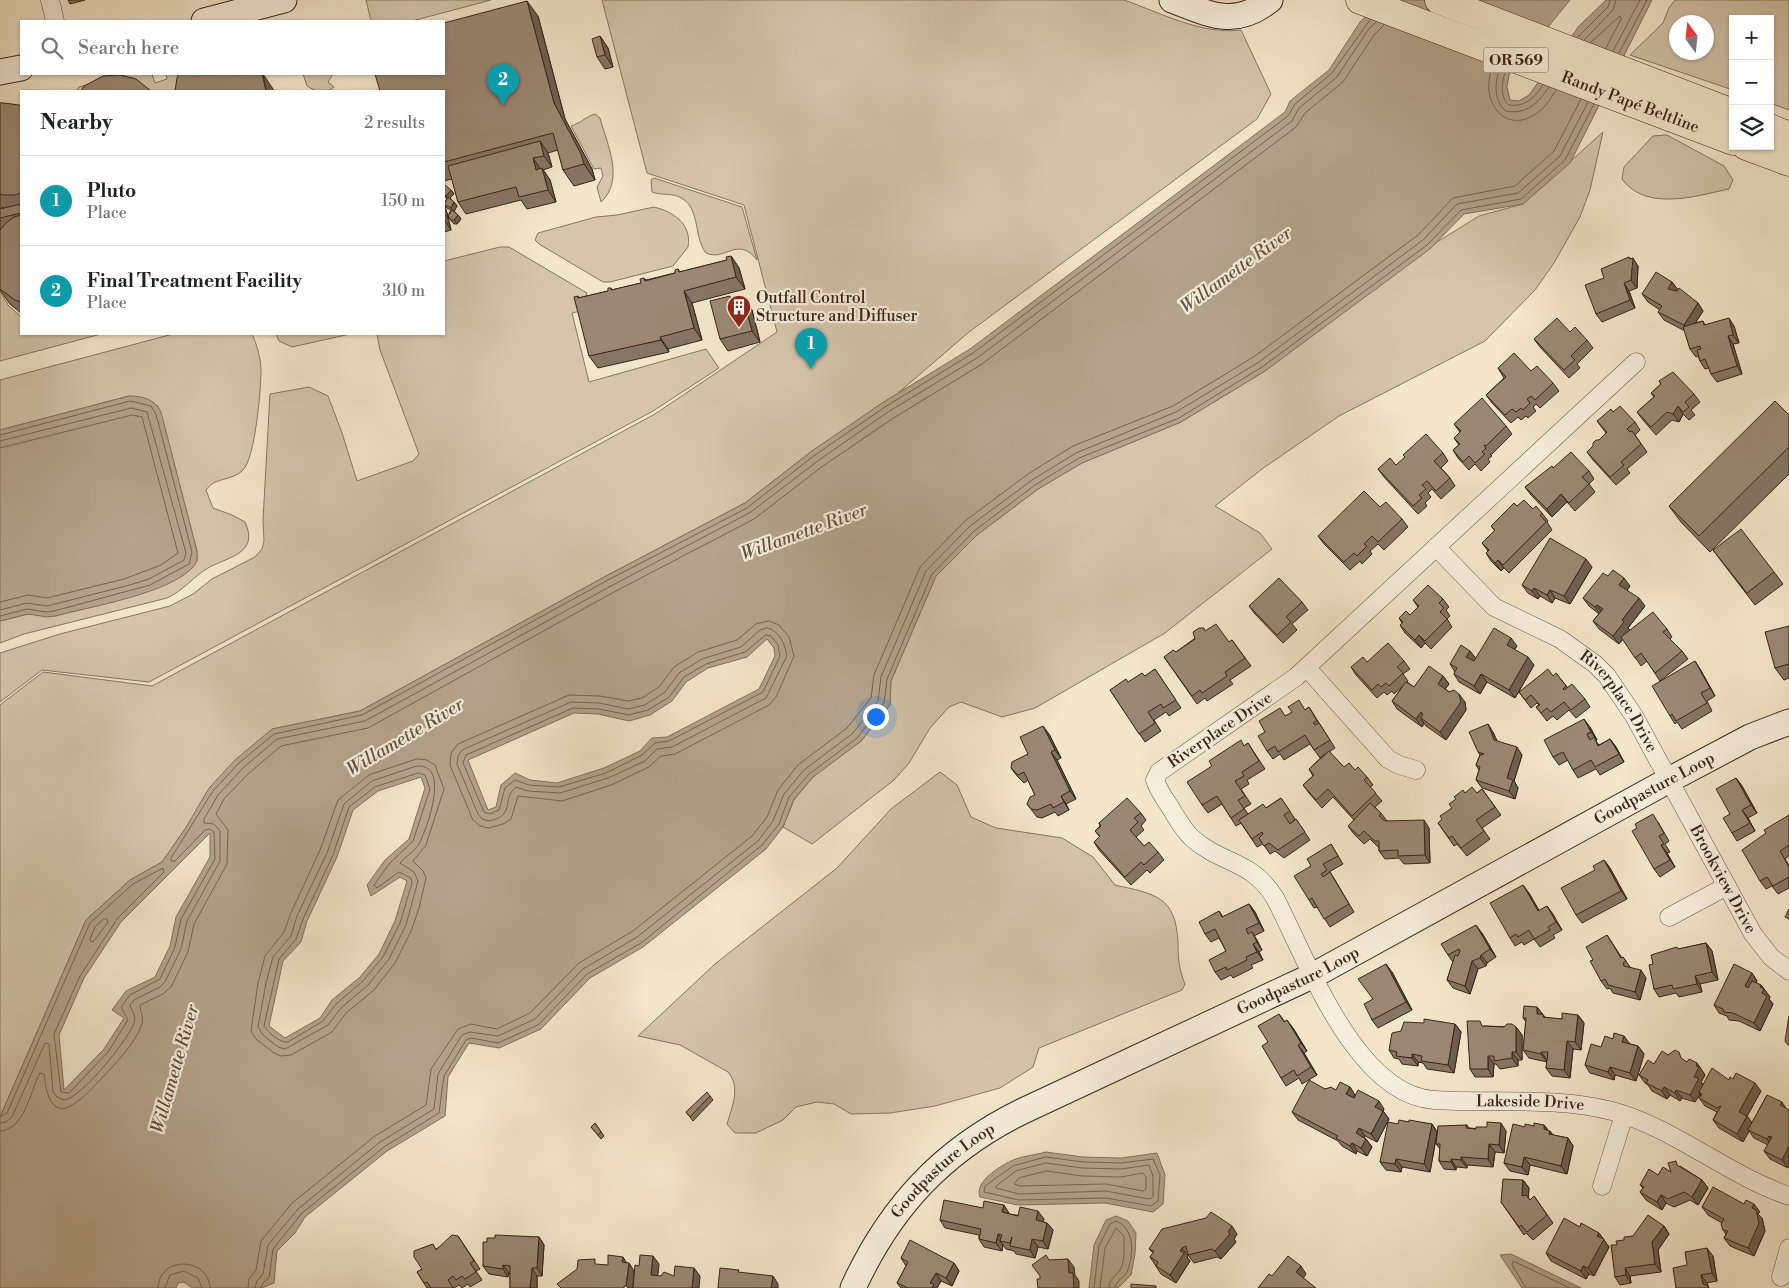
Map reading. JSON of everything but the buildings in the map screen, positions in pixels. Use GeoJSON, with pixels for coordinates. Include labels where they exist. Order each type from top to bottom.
{"type":"FeatureCollection","features":[{"type":"Feature","properties":{"kind":"highway","name":"Randy Papé Beltline"},"geometry":{"type":"LineString","coordinates":[[1360,0],[1729,141]]}},
{"type":"Feature","properties":{"kind":"highway","name":"Randy Papé Beltline"},"geometry":{"type":"LineString","coordinates":[[1439,0],[1729,111]]}},
{"type":"Feature","properties":{"kind":"highway"},"geometry":{"type":"LineString","coordinates":[[1774,130],[1789,136]]}},
{"type":"Feature","properties":{"kind":"highway"},"geometry":{"type":"LineString","coordinates":[[1757,150],[1789,162]]}},
{"type":"Feature","properties":{"kind":"street"},"geometry":{"type":"LineString","coordinates":[[50,0],[55,20]]}},
{"type":"Feature","properties":{"kind":"street"},"geometry":{"type":"LineString","coordinates":[[208,20],[284,0]]}},
{"type":"Feature","properties":{"kind":"street"},"geometry":{"type":"LineString","coordinates":[[1172,0],[1225,18],[1250,13],[1270,0]]}},
{"type":"Feature","properties":{"kind":"street"},"geometry":{"type":"LineString","coordinates":[[0,72],[20,68]]}},
{"type":"Feature","properties":{"kind":"street","name":"Riverplace Drive"},"geometry":{"type":"LineString","coordinates":[[1314,975],[1275,898],[1264,882],[1252,871],[1214,853],[1192,838],[1181,825],[1155,780],[1159,772],[1284,686],[1307,668],[1636,362]]}},
{"type":"Feature","properties":{"kind":"street","name":"Riverplace Drive"},"geometry":{"type":"LineString","coordinates":[[1436,547],[1494,607],[1560,639],[1595,664],[1625,701],[1669,780]]}},
{"type":"Feature","properties":{"kind":"street"},"geometry":{"type":"LineString","coordinates":[[1307,668],[1388,759],[1416,770]]}},
{"type":"Feature","properties":{"kind":"street","name":"Goodpasture Loop"},"geometry":{"type":"LineString","coordinates":[[853,1288],[871,1250],[897,1211],[934,1171],[969,1142],[1023,1111],[1314,975],[1669,780],[1750,737],[1789,722]]}},
{"type":"Feature","properties":{"kind":"street","name":"Brookview Drive"},"geometry":{"type":"LineString","coordinates":[[1669,780],[1758,942],[1771,957],[1789,971]]}},
{"type":"Feature","properties":{"kind":"street"},"geometry":{"type":"LineString","coordinates":[[1669,917],[1727,886]]}},
{"type":"Feature","properties":{"kind":"street","name":"Lakeside Drive"},"geometry":{"type":"LineString","coordinates":[[1314,975],[1358,1053],[1374,1071],[1401,1092],[1433,1100],[1574,1105],[1624,1115],[1647,1124],[1764,1186],[1789,1196]]}},
{"type":"Feature","properties":{"kind":"street"},"geometry":{"type":"LineString","coordinates":[[1602,1186],[1624,1115]]}},
{"type":"Feature","properties":{"kind":"street"},"geometry":{"type":"LineString","coordinates":[[1781,1277],[1789,1248]]}},
{"type":"Feature","properties":{"kind":"shaded area"},"geometry":{"type":"Polygon","coordinates":[[[366,0],[491,0],[416,20],[371,20],[366,0]]]}},
{"type":"Feature","properties":{"kind":"shaded area"},"geometry":{"type":"Polygon","coordinates":[[[602,0],[1124,0],[1167,17],[1197,26],[1226,31],[1241,30],[1271,94],[1257,119],[969,332],[897,394],[812,451],[745,503],[606,576],[360,711],[272,729],[185,829],[162,862],[130,880],[86,920],[0,1117],[0,705],[43,672],[152,686],[655,414],[777,332],[744,205],[647,173],[602,0]]]}},
{"type":"Feature","properties":{"kind":"shaded area"},"geometry":{"type":"Polygon","coordinates":[[[1675,0],[1789,0],[1789,110],[1774,104],[1774,15],[1729,15],[1729,89],[1630,55],[1663,23],[1669,8],[1675,0]]]}},
{"type":"Feature","properties":{"kind":"shaded area"},"geometry":{"type":"Polygon","coordinates":[[[124,75],[152,75],[155,83],[167,79],[166,75],[195,75],[186,90],[77,90],[79,87],[124,75]]]}},
{"type":"Feature","properties":{"kind":"shaded area"},"geometry":{"type":"Polygon","coordinates":[[[303,75],[332,75],[328,82],[334,87],[331,89],[314,90],[307,86],[303,75]]]}},
{"type":"Feature","properties":{"kind":"shaded area"},"geometry":{"type":"Polygon","coordinates":[[[595,114],[600,118],[610,150],[613,173],[608,193],[601,202],[597,187],[603,176],[601,168],[594,169],[571,126],[595,114]]]}},
{"type":"Feature","properties":{"kind":"shaded area"},"geometry":{"type":"Polygon","coordinates":[[[1603,132],[1590,190],[1580,217],[1554,263],[1535,290],[1485,341],[1339,416],[1262,469],[1215,506],[1260,533],[1272,549],[1165,633],[1035,708],[1002,717],[961,702],[949,707],[930,728],[909,763],[894,780],[812,844],[783,827],[794,800],[813,777],[861,741],[890,705],[891,681],[936,576],[977,535],[1038,489],[1082,463],[1181,422],[1265,371],[1437,242],[1479,216],[1523,204],[1603,132]]]}},
{"type":"Feature","properties":{"kind":"shaded area"},"geometry":{"type":"Polygon","coordinates":[[[1667,135],[1724,166],[1733,180],[1729,189],[1687,198],[1658,199],[1632,189],[1622,179],[1624,167],[1653,136],[1667,135]]]}},
{"type":"Feature","properties":{"kind":"shaded area"},"geometry":{"type":"Polygon","coordinates":[[[654,178],[742,207],[757,260],[750,253],[738,249],[713,255],[706,253],[702,247],[695,217],[688,204],[679,197],[652,192],[651,180],[654,178]]]}},
{"type":"Feature","properties":{"kind":"shaded area"},"geometry":{"type":"Polygon","coordinates":[[[654,207],[675,216],[680,220],[687,232],[689,239],[688,247],[673,266],[610,282],[603,282],[535,240],[538,233],[596,217],[617,215],[654,207]]]}},
{"type":"Feature","properties":{"kind":"shaded area"},"geometry":{"type":"Polygon","coordinates":[[[500,247],[509,247],[587,293],[580,311],[572,313],[589,382],[706,349],[719,368],[653,411],[149,682],[42,670],[0,702],[0,653],[60,634],[170,606],[193,594],[212,579],[255,557],[262,549],[264,541],[263,520],[270,394],[309,387],[328,396],[357,481],[413,461],[419,454],[380,350],[377,335],[445,335],[445,261],[500,247]]]}},
{"type":"Feature","properties":{"kind":"shaded area"},"geometry":{"type":"Polygon","coordinates":[[[0,291],[8,305],[20,316],[20,335],[97,335],[0,361],[0,291]]]}},
{"type":"Feature","properties":{"kind":"shaded area"},"geometry":{"type":"Polygon","coordinates":[[[169,335],[252,335],[261,366],[261,380],[251,452],[243,470],[234,476],[214,483],[206,490],[213,508],[245,522],[248,541],[245,548],[232,557],[208,568],[167,598],[24,634],[0,643],[0,621],[28,614],[55,616],[152,590],[183,574],[197,561],[197,551],[158,406],[129,396],[0,430],[0,380],[169,335]]]}},
{"type":"Feature","properties":{"kind":"shaded area"},"geometry":{"type":"Polygon","coordinates":[[[276,335],[346,335],[292,347],[279,341],[276,335]]]}},
{"type":"Feature","properties":{"kind":"shaded area"},"geometry":{"type":"Polygon","coordinates":[[[940,772],[957,785],[971,817],[996,828],[1062,838],[1093,857],[1115,885],[1152,895],[1168,906],[1176,927],[1179,964],[1185,984],[1182,990],[1039,1048],[1033,1067],[1000,1088],[935,1106],[890,1113],[851,1114],[834,1104],[817,1102],[796,1107],[783,1120],[756,1133],[735,1133],[727,1124],[735,1091],[732,1078],[728,1072],[680,1045],[638,1036],[715,964],[837,868],[891,809],[940,772]]]}},
{"type":"Feature","properties":{"kind":"water","name":"Willamette River"},"geometry":{"type":"Polygon","coordinates":[[[1383,0],[1570,0],[1509,75],[1507,87],[1510,100],[1519,101],[1529,95],[1579,26],[1606,0],[1652,0],[1570,163],[1523,204],[1464,214],[1430,249],[1265,371],[1181,422],[1082,463],[1038,489],[977,535],[936,576],[891,681],[890,705],[861,741],[813,777],[794,799],[783,827],[766,849],[643,947],[590,978],[541,1029],[499,1048],[469,1043],[448,1077],[445,1116],[387,1151],[305,1217],[295,1233],[277,1251],[274,1283],[262,1288],[192,1288],[184,1282],[178,1283],[176,1288],[0,1288],[0,1117],[86,920],[130,880],[162,862],[185,829],[209,788],[235,760],[272,729],[360,711],[606,576],[745,503],[812,451],[882,403],[970,349],[1285,112],[1290,101],[1329,70],[1360,22],[1383,0]],[[767,639],[747,657],[708,668],[686,682],[672,701],[650,715],[629,721],[598,714],[574,713],[468,760],[488,810],[496,807],[501,785],[515,773],[530,780],[557,783],[604,768],[640,751],[652,738],[667,737],[759,689],[775,656],[774,648],[767,639]],[[421,777],[378,791],[353,810],[337,857],[307,921],[301,942],[283,961],[269,1026],[285,1038],[320,1018],[332,1000],[360,977],[379,954],[395,921],[407,881],[400,877],[371,896],[367,885],[385,860],[409,839],[425,788],[421,777]],[[210,833],[121,922],[84,978],[59,1035],[64,1090],[104,1049],[124,1018],[112,1010],[126,991],[155,977],[170,946],[176,917],[210,857],[210,833]]]}},
{"type":"Feature","properties":{"kind":"water"},"geometry":{"type":"Polygon","coordinates":[[[129,396],[152,401],[161,412],[197,551],[197,559],[194,566],[183,576],[168,584],[129,598],[55,616],[47,617],[28,614],[0,621],[0,430],[129,396]]]}},
{"type":"Feature","properties":{"kind":"water"},"geometry":{"type":"Polygon","coordinates":[[[1046,1152],[1083,1157],[1121,1158],[1157,1153],[1165,1175],[1163,1204],[1153,1212],[1105,1203],[1018,1205],[980,1197],[979,1191],[981,1186],[994,1171],[1015,1159],[1046,1152]]]}},
{"type":"Feature","properties":{"kind":"water"},"geometry":{"type":"Polygon","coordinates":[[[1116,1216],[1128,1221],[1136,1233],[1131,1275],[1118,1288],[1089,1288],[1094,1245],[1106,1220],[1116,1216]]]}},
{"type":"Feature","properties":{"kind":"water"},"geometry":{"type":"Polygon","coordinates":[[[1511,1254],[1581,1288],[1522,1288],[1500,1255],[1511,1254]]]}},
{"type":"Feature","properties":{"kind":"place","name":"Final Treatment Facility"},"geometry":{"type":"Point","coordinates":[503,105]}},
{"type":"Feature","properties":{"kind":"place","name":"Outfall Control Structure and Diffuser"},"geometry":{"type":"Point","coordinates":[739,328]}},
{"type":"Feature","properties":{"kind":"place","name":"Pluto"},"geometry":{"type":"Point","coordinates":[811,369]}}]}
